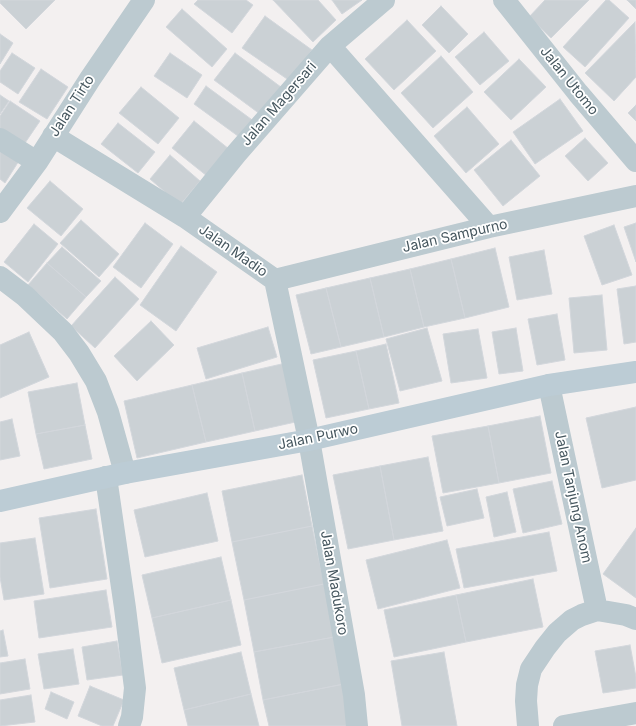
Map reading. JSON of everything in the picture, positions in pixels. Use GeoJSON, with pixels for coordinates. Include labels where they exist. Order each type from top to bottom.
{"type":"FeatureCollection","features":[{"type":"Feature","properties":{"kind":"street","name":"Jalan Tirto"},"geometry":{"type":"LineString","coordinates":[[0,212],[37,162],[52,136],[144,0]]}},
{"type":"Feature","properties":{"kind":"street","name":"Jalan Magersari"},"geometry":{"type":"LineString","coordinates":[[185,217],[236,154],[330,46],[384,0]]}},
{"type":"Feature","properties":{"kind":"street","name":"Jalan Utomo"},"geometry":{"type":"LineString","coordinates":[[504,0],[578,93],[636,161]]}},
{"type":"Feature","properties":{"kind":"street"},"geometry":{"type":"LineString","coordinates":[[330,46],[489,227]]}},
{"type":"Feature","properties":{"kind":"street","name":"Jalan Madio"},"geometry":{"type":"LineString","coordinates":[[52,136],[185,217],[275,280],[309,440]]}},
{"type":"Feature","properties":{"kind":"street"},"geometry":{"type":"LineString","coordinates":[[0,139],[37,162]]}},
{"type":"Feature","properties":{"kind":"street","name":"Jalan Sampurno"},"geometry":{"type":"LineString","coordinates":[[275,280],[489,227],[636,196]]}},
{"type":"Feature","properties":{"kind":"street"},"geometry":{"type":"LineString","coordinates":[[0,277],[25,296],[63,332],[79,353],[96,381],[108,412],[116,475],[125,608],[135,688],[132,717],[129,726]]}},
{"type":"Feature","properties":{"kind":"street","name":"Jalan Purwo"},"geometry":{"type":"LineString","coordinates":[[0,501],[116,475],[309,440],[549,385],[636,372]]}},
{"type":"Feature","properties":{"kind":"street","name":"Jalan Tanjung Anom"},"geometry":{"type":"LineString","coordinates":[[549,385],[596,610]]}},
{"type":"Feature","properties":{"kind":"street","name":"Jalan Madukoro"},"geometry":{"type":"LineString","coordinates":[[309,440],[354,695],[357,726]]}},
{"type":"Feature","properties":{"kind":"street"},"geometry":{"type":"LineString","coordinates":[[528,726],[526,701],[527,685],[531,669],[557,633],[572,620],[596,610],[626,615],[636,619]]}},
{"type":"Feature","properties":{"kind":"street"},"geometry":{"type":"LineString","coordinates":[[564,726],[636,713]]}},
{"type":"Feature","properties":{"kind":"building"},"geometry":{"type":"Polygon","coordinates":[[[0,0],[55,0],[26,29],[0,3],[0,0]]]}},
{"type":"Feature","properties":{"kind":"building"},"geometry":{"type":"Polygon","coordinates":[[[198,0],[246,0],[253,5],[232,33],[194,4],[198,0]]]}},
{"type":"Feature","properties":{"kind":"building"},"geometry":{"type":"Polygon","coordinates":[[[273,0],[318,0],[336,20],[313,42],[273,0]]]}},
{"type":"Feature","properties":{"kind":"building"},"geometry":{"type":"Polygon","coordinates":[[[332,0],[362,0],[342,14],[332,0]]]}},
{"type":"Feature","properties":{"kind":"building"},"geometry":{"type":"Polygon","coordinates":[[[545,0],[589,0],[551,38],[529,17],[545,0]]]}},
{"type":"Feature","properties":{"kind":"building"},"geometry":{"type":"Polygon","coordinates":[[[606,0],[609,0],[629,18],[585,67],[563,47],[606,0]]]}},
{"type":"Feature","properties":{"kind":"building"},"geometry":{"type":"Polygon","coordinates":[[[627,0],[636,0],[636,9],[627,0]]]}},
{"type":"Feature","properties":{"kind":"building"},"geometry":{"type":"Polygon","coordinates":[[[441,6],[468,34],[449,53],[422,25],[441,6]]]}},
{"type":"Feature","properties":{"kind":"building"},"geometry":{"type":"Polygon","coordinates":[[[182,9],[227,49],[212,67],[166,27],[182,9]]]}},
{"type":"Feature","properties":{"kind":"building"},"geometry":{"type":"Polygon","coordinates":[[[265,16],[312,50],[290,81],[242,48],[265,16]]]}},
{"type":"Feature","properties":{"kind":"building"},"geometry":{"type":"Polygon","coordinates":[[[407,20],[436,51],[394,90],[365,59],[407,20]]]}},
{"type":"Feature","properties":{"kind":"building"},"geometry":{"type":"Polygon","coordinates":[[[635,22],[636,77],[614,101],[585,73],[635,22]]]}},
{"type":"Feature","properties":{"kind":"building"},"geometry":{"type":"Polygon","coordinates":[[[484,32],[509,61],[480,85],[455,57],[484,32]]]}},
{"type":"Feature","properties":{"kind":"building"},"geometry":{"type":"Polygon","coordinates":[[[0,34],[13,43],[0,64],[0,34]]]}},
{"type":"Feature","properties":{"kind":"building"},"geometry":{"type":"Polygon","coordinates":[[[12,53],[35,68],[18,94],[0,82],[0,71],[12,53]]]}},
{"type":"Feature","properties":{"kind":"building"},"geometry":{"type":"Polygon","coordinates":[[[170,53],[202,75],[187,98],[154,76],[170,53]]]}},
{"type":"Feature","properties":{"kind":"building"},"geometry":{"type":"Polygon","coordinates":[[[235,53],[285,90],[264,117],[214,80],[235,53]]]}},
{"type":"Feature","properties":{"kind":"building"},"geometry":{"type":"Polygon","coordinates":[[[441,56],[473,92],[433,128],[401,93],[441,56]]]}},
{"type":"Feature","properties":{"kind":"building"},"geometry":{"type":"Polygon","coordinates":[[[519,59],[546,87],[511,120],[484,92],[519,59]]]}},
{"type":"Feature","properties":{"kind":"building"},"geometry":{"type":"Polygon","coordinates":[[[41,69],[68,87],[47,119],[19,102],[41,69]]]}},
{"type":"Feature","properties":{"kind":"building"},"geometry":{"type":"Polygon","coordinates":[[[206,86],[255,122],[242,139],[194,104],[206,86]]]}},
{"type":"Feature","properties":{"kind":"building"},"geometry":{"type":"Polygon","coordinates":[[[141,87],[179,118],[158,144],[119,113],[141,87]]]}},
{"type":"Feature","properties":{"kind":"building"},"geometry":{"type":"Polygon","coordinates":[[[0,95],[9,101],[0,114],[0,95]]]}},
{"type":"Feature","properties":{"kind":"building"},"geometry":{"type":"Polygon","coordinates":[[[560,99],[583,131],[535,164],[513,132],[560,99]]]}},
{"type":"Feature","properties":{"kind":"building"},"geometry":{"type":"Polygon","coordinates":[[[10,101],[40,121],[23,146],[0,131],[0,116],[10,101]]]}},
{"type":"Feature","properties":{"kind":"building"},"geometry":{"type":"Polygon","coordinates":[[[636,105],[636,121],[628,113],[636,105]]]}},
{"type":"Feature","properties":{"kind":"building"},"geometry":{"type":"Polygon","coordinates":[[[467,107],[499,144],[466,173],[434,136],[467,107]]]}},
{"type":"Feature","properties":{"kind":"building"},"geometry":{"type":"Polygon","coordinates":[[[194,121],[229,149],[207,176],[172,148],[194,121]]]}},
{"type":"Feature","properties":{"kind":"building"},"geometry":{"type":"Polygon","coordinates":[[[118,123],[155,152],[138,173],[101,144],[118,123]]]}},
{"type":"Feature","properties":{"kind":"building"},"geometry":{"type":"Polygon","coordinates":[[[585,138],[608,163],[588,181],[565,156],[585,138]]]}},
{"type":"Feature","properties":{"kind":"building"},"geometry":{"type":"Polygon","coordinates":[[[511,140],[540,176],[503,206],[474,170],[511,140]]]}},
{"type":"Feature","properties":{"kind":"building"},"geometry":{"type":"Polygon","coordinates":[[[0,141],[22,156],[5,183],[0,179],[0,141]]]}},
{"type":"Feature","properties":{"kind":"building"},"geometry":{"type":"Polygon","coordinates":[[[170,155],[200,181],[180,205],[150,179],[170,155]]]}},
{"type":"Feature","properties":{"kind":"building"},"geometry":{"type":"Polygon","coordinates":[[[50,181],[83,209],[61,236],[27,208],[50,181]]]}},
{"type":"Feature","properties":{"kind":"building"},"geometry":{"type":"Polygon","coordinates":[[[81,220],[119,254],[99,277],[60,243],[81,220]]]}},
{"type":"Feature","properties":{"kind":"building"},"geometry":{"type":"Polygon","coordinates":[[[145,223],[173,244],[141,288],[113,267],[145,223]]]}},
{"type":"Feature","properties":{"kind":"building"},"geometry":{"type":"Polygon","coordinates":[[[636,223],[636,262],[624,227],[636,223]]]}},
{"type":"Feature","properties":{"kind":"building"},"geometry":{"type":"Polygon","coordinates":[[[34,224],[58,244],[28,282],[4,262],[34,224]]]}},
{"type":"Feature","properties":{"kind":"building"},"geometry":{"type":"Polygon","coordinates":[[[614,225],[632,275],[602,285],[584,236],[614,225]]]}},
{"type":"Feature","properties":{"kind":"building"},"geometry":{"type":"Polygon","coordinates":[[[181,246],[217,272],[176,331],[140,305],[181,246]]]}},
{"type":"Feature","properties":{"kind":"building"},"geometry":{"type":"Polygon","coordinates":[[[62,247],[101,281],[86,297],[47,263],[62,247]]]}},
{"type":"Feature","properties":{"kind":"building"},"geometry":{"type":"Polygon","coordinates":[[[495,248],[509,307],[465,318],[451,259],[495,248]]]}},
{"type":"Feature","properties":{"kind":"building"},"geometry":{"type":"Polygon","coordinates":[[[544,250],[552,294],[517,300],[509,257],[544,250]]]}},
{"type":"Feature","properties":{"kind":"building"},"geometry":{"type":"Polygon","coordinates":[[[451,259],[465,318],[424,327],[410,269],[451,259]]]}},
{"type":"Feature","properties":{"kind":"building"},"geometry":{"type":"Polygon","coordinates":[[[47,263],[86,297],[67,319],[28,285],[47,263]]]}},
{"type":"Feature","properties":{"kind":"building"},"geometry":{"type":"Polygon","coordinates":[[[410,269],[424,327],[384,337],[370,278],[410,269]]]}},
{"type":"Feature","properties":{"kind":"building"},"geometry":{"type":"Polygon","coordinates":[[[115,277],[139,299],[95,348],[71,326],[115,277]]]}},
{"type":"Feature","properties":{"kind":"building"},"geometry":{"type":"Polygon","coordinates":[[[370,278],[384,337],[341,347],[326,288],[370,278]]]}},
{"type":"Feature","properties":{"kind":"building"},"geometry":{"type":"Polygon","coordinates":[[[636,286],[636,342],[624,344],[617,289],[636,286]]]}},
{"type":"Feature","properties":{"kind":"building"},"geometry":{"type":"Polygon","coordinates":[[[326,288],[341,347],[311,354],[296,295],[326,288]]]}},
{"type":"Feature","properties":{"kind":"building"},"geometry":{"type":"Polygon","coordinates":[[[602,295],[607,350],[574,353],[569,298],[602,295]]]}},
{"type":"Feature","properties":{"kind":"building"},"geometry":{"type":"Polygon","coordinates":[[[557,314],[565,360],[537,365],[528,319],[557,314]]]}},
{"type":"Feature","properties":{"kind":"building"},"geometry":{"type":"Polygon","coordinates":[[[151,321],[174,345],[137,381],[114,356],[151,321]]]}},
{"type":"Feature","properties":{"kind":"building"},"geometry":{"type":"Polygon","coordinates":[[[268,327],[277,357],[206,379],[197,348],[268,327]]]}},
{"type":"Feature","properties":{"kind":"building"},"geometry":{"type":"Polygon","coordinates":[[[427,328],[442,381],[400,391],[386,339],[427,328]]]}},
{"type":"Feature","properties":{"kind":"building"},"geometry":{"type":"Polygon","coordinates":[[[516,328],[523,371],[499,374],[492,332],[516,328]]]}},
{"type":"Feature","properties":{"kind":"building"},"geometry":{"type":"Polygon","coordinates":[[[478,329],[487,378],[451,383],[443,334],[478,329]]]}},
{"type":"Feature","properties":{"kind":"building"},"geometry":{"type":"Polygon","coordinates":[[[29,332],[49,377],[0,398],[0,345],[29,332]]]}},
{"type":"Feature","properties":{"kind":"building"},"geometry":{"type":"Polygon","coordinates":[[[386,344],[399,403],[369,409],[356,351],[386,344]]]}},
{"type":"Feature","properties":{"kind":"building"},"geometry":{"type":"Polygon","coordinates":[[[356,351],[369,409],[326,418],[313,360],[356,351]]]}},
{"type":"Feature","properties":{"kind":"building"},"geometry":{"type":"Polygon","coordinates":[[[286,363],[300,421],[255,431],[242,373],[286,363]]]}},
{"type":"Feature","properties":{"kind":"building"},"geometry":{"type":"Polygon","coordinates":[[[242,373],[255,431],[206,442],[192,385],[242,373]]]}},
{"type":"Feature","properties":{"kind":"building"},"geometry":{"type":"Polygon","coordinates":[[[77,383],[85,425],[36,434],[28,392],[77,383]]]}},
{"type":"Feature","properties":{"kind":"building"},"geometry":{"type":"Polygon","coordinates":[[[192,385],[206,442],[137,458],[124,401],[192,385]]]}},
{"type":"Feature","properties":{"kind":"building"},"geometry":{"type":"Polygon","coordinates":[[[636,407],[636,480],[602,488],[586,418],[636,407]]]}},
{"type":"Feature","properties":{"kind":"building"},"geometry":{"type":"Polygon","coordinates":[[[540,416],[551,473],[499,483],[488,426],[540,416]]]}},
{"type":"Feature","properties":{"kind":"building"},"geometry":{"type":"Polygon","coordinates":[[[12,419],[20,456],[0,460],[0,422],[12,419]]]}},
{"type":"Feature","properties":{"kind":"building"},"geometry":{"type":"Polygon","coordinates":[[[85,425],[92,459],[44,469],[36,434],[85,425]]]}},
{"type":"Feature","properties":{"kind":"building"},"geometry":{"type":"Polygon","coordinates":[[[488,426],[499,483],[443,493],[432,436],[488,426]]]}},
{"type":"Feature","properties":{"kind":"building"},"geometry":{"type":"Polygon","coordinates":[[[428,457],[443,531],[394,540],[380,466],[428,457]]]}},
{"type":"Feature","properties":{"kind":"building"},"geometry":{"type":"Polygon","coordinates":[[[380,466],[394,540],[348,549],[333,475],[380,466]]]}},
{"type":"Feature","properties":{"kind":"building"},"geometry":{"type":"Polygon","coordinates":[[[302,475],[312,526],[232,542],[222,491],[302,475]]]}},
{"type":"Feature","properties":{"kind":"building"},"geometry":{"type":"Polygon","coordinates":[[[552,481],[562,524],[523,533],[513,489],[552,481]]]}},
{"type":"Feature","properties":{"kind":"building"},"geometry":{"type":"Polygon","coordinates":[[[477,489],[484,518],[447,526],[440,497],[477,489]]]}},
{"type":"Feature","properties":{"kind":"building"},"geometry":{"type":"Polygon","coordinates":[[[507,492],[516,532],[494,537],[486,497],[507,492]]]}},
{"type":"Feature","properties":{"kind":"building"},"geometry":{"type":"Polygon","coordinates":[[[207,493],[218,541],[145,557],[134,510],[207,493]]]}},
{"type":"Feature","properties":{"kind":"building"},"geometry":{"type":"Polygon","coordinates":[[[96,509],[107,579],[50,588],[39,518],[96,509]]]}},
{"type":"Feature","properties":{"kind":"building"},"geometry":{"type":"Polygon","coordinates":[[[312,526],[324,584],[244,600],[232,542],[312,526]]]}},
{"type":"Feature","properties":{"kind":"building"},"geometry":{"type":"Polygon","coordinates":[[[636,528],[636,598],[603,574],[636,528]]]}},
{"type":"Feature","properties":{"kind":"building"},"geometry":{"type":"Polygon","coordinates":[[[549,532],[557,571],[464,588],[456,549],[549,532]]]}},
{"type":"Feature","properties":{"kind":"building"},"geometry":{"type":"Polygon","coordinates":[[[35,538],[44,594],[4,600],[0,577],[0,543],[35,538]]]}},
{"type":"Feature","properties":{"kind":"building"},"geometry":{"type":"Polygon","coordinates":[[[447,540],[460,588],[378,609],[366,560],[447,540]]]}},
{"type":"Feature","properties":{"kind":"building"},"geometry":{"type":"Polygon","coordinates":[[[221,557],[231,600],[152,618],[142,575],[221,557]]]}},
{"type":"Feature","properties":{"kind":"building"},"geometry":{"type":"Polygon","coordinates":[[[533,579],[543,627],[466,642],[456,595],[533,579]]]}},
{"type":"Feature","properties":{"kind":"building"},"geometry":{"type":"Polygon","coordinates":[[[324,584],[334,637],[254,652],[244,600],[324,584]]]}},
{"type":"Feature","properties":{"kind":"building"},"geometry":{"type":"Polygon","coordinates":[[[106,590],[112,627],[39,638],[34,601],[106,590]]]}},
{"type":"Feature","properties":{"kind":"building"},"geometry":{"type":"Polygon","coordinates":[[[456,595],[466,642],[394,657],[384,610],[456,595]]]}},
{"type":"Feature","properties":{"kind":"building"},"geometry":{"type":"Polygon","coordinates":[[[231,600],[241,645],[162,663],[152,618],[231,600]]]}},
{"type":"Feature","properties":{"kind":"building"},"geometry":{"type":"Polygon","coordinates":[[[3,630],[8,656],[0,657],[0,631],[3,630]]]}},
{"type":"Feature","properties":{"kind":"building"},"geometry":{"type":"Polygon","coordinates":[[[334,637],[344,684],[263,700],[254,652],[334,637]]]}},
{"type":"Feature","properties":{"kind":"building"},"geometry":{"type":"Polygon","coordinates":[[[117,641],[123,675],[87,680],[82,647],[117,641]]]}},
{"type":"Feature","properties":{"kind":"building"},"geometry":{"type":"Polygon","coordinates":[[[630,645],[636,677],[636,688],[603,693],[595,651],[630,645]]]}},
{"type":"Feature","properties":{"kind":"building"},"geometry":{"type":"Polygon","coordinates":[[[73,649],[79,684],[44,689],[38,654],[73,649]]]}},
{"type":"Feature","properties":{"kind":"building"},"geometry":{"type":"Polygon","coordinates":[[[241,652],[251,694],[184,710],[174,668],[241,652]]]}},
{"type":"Feature","properties":{"kind":"building"},"geometry":{"type":"Polygon","coordinates":[[[444,652],[457,726],[402,726],[391,661],[444,652]]]}},
{"type":"Feature","properties":{"kind":"building"},"geometry":{"type":"Polygon","coordinates":[[[25,659],[30,689],[0,694],[0,663],[25,659]]]}},
{"type":"Feature","properties":{"kind":"building"},"geometry":{"type":"Polygon","coordinates":[[[344,684],[352,726],[269,726],[263,700],[344,684]]]}},
{"type":"Feature","properties":{"kind":"building"},"geometry":{"type":"Polygon","coordinates":[[[90,686],[124,700],[113,726],[102,726],[78,716],[90,686]]]}},
{"type":"Feature","properties":{"kind":"building"},"geometry":{"type":"Polygon","coordinates":[[[51,692],[74,702],[67,719],[45,709],[51,692]]]}},
{"type":"Feature","properties":{"kind":"building"},"geometry":{"type":"Polygon","coordinates":[[[251,694],[259,726],[188,726],[184,710],[251,694]]]}},
{"type":"Feature","properties":{"kind":"building"},"geometry":{"type":"Polygon","coordinates":[[[31,695],[35,722],[0,726],[0,700],[31,695]]]}}]}
